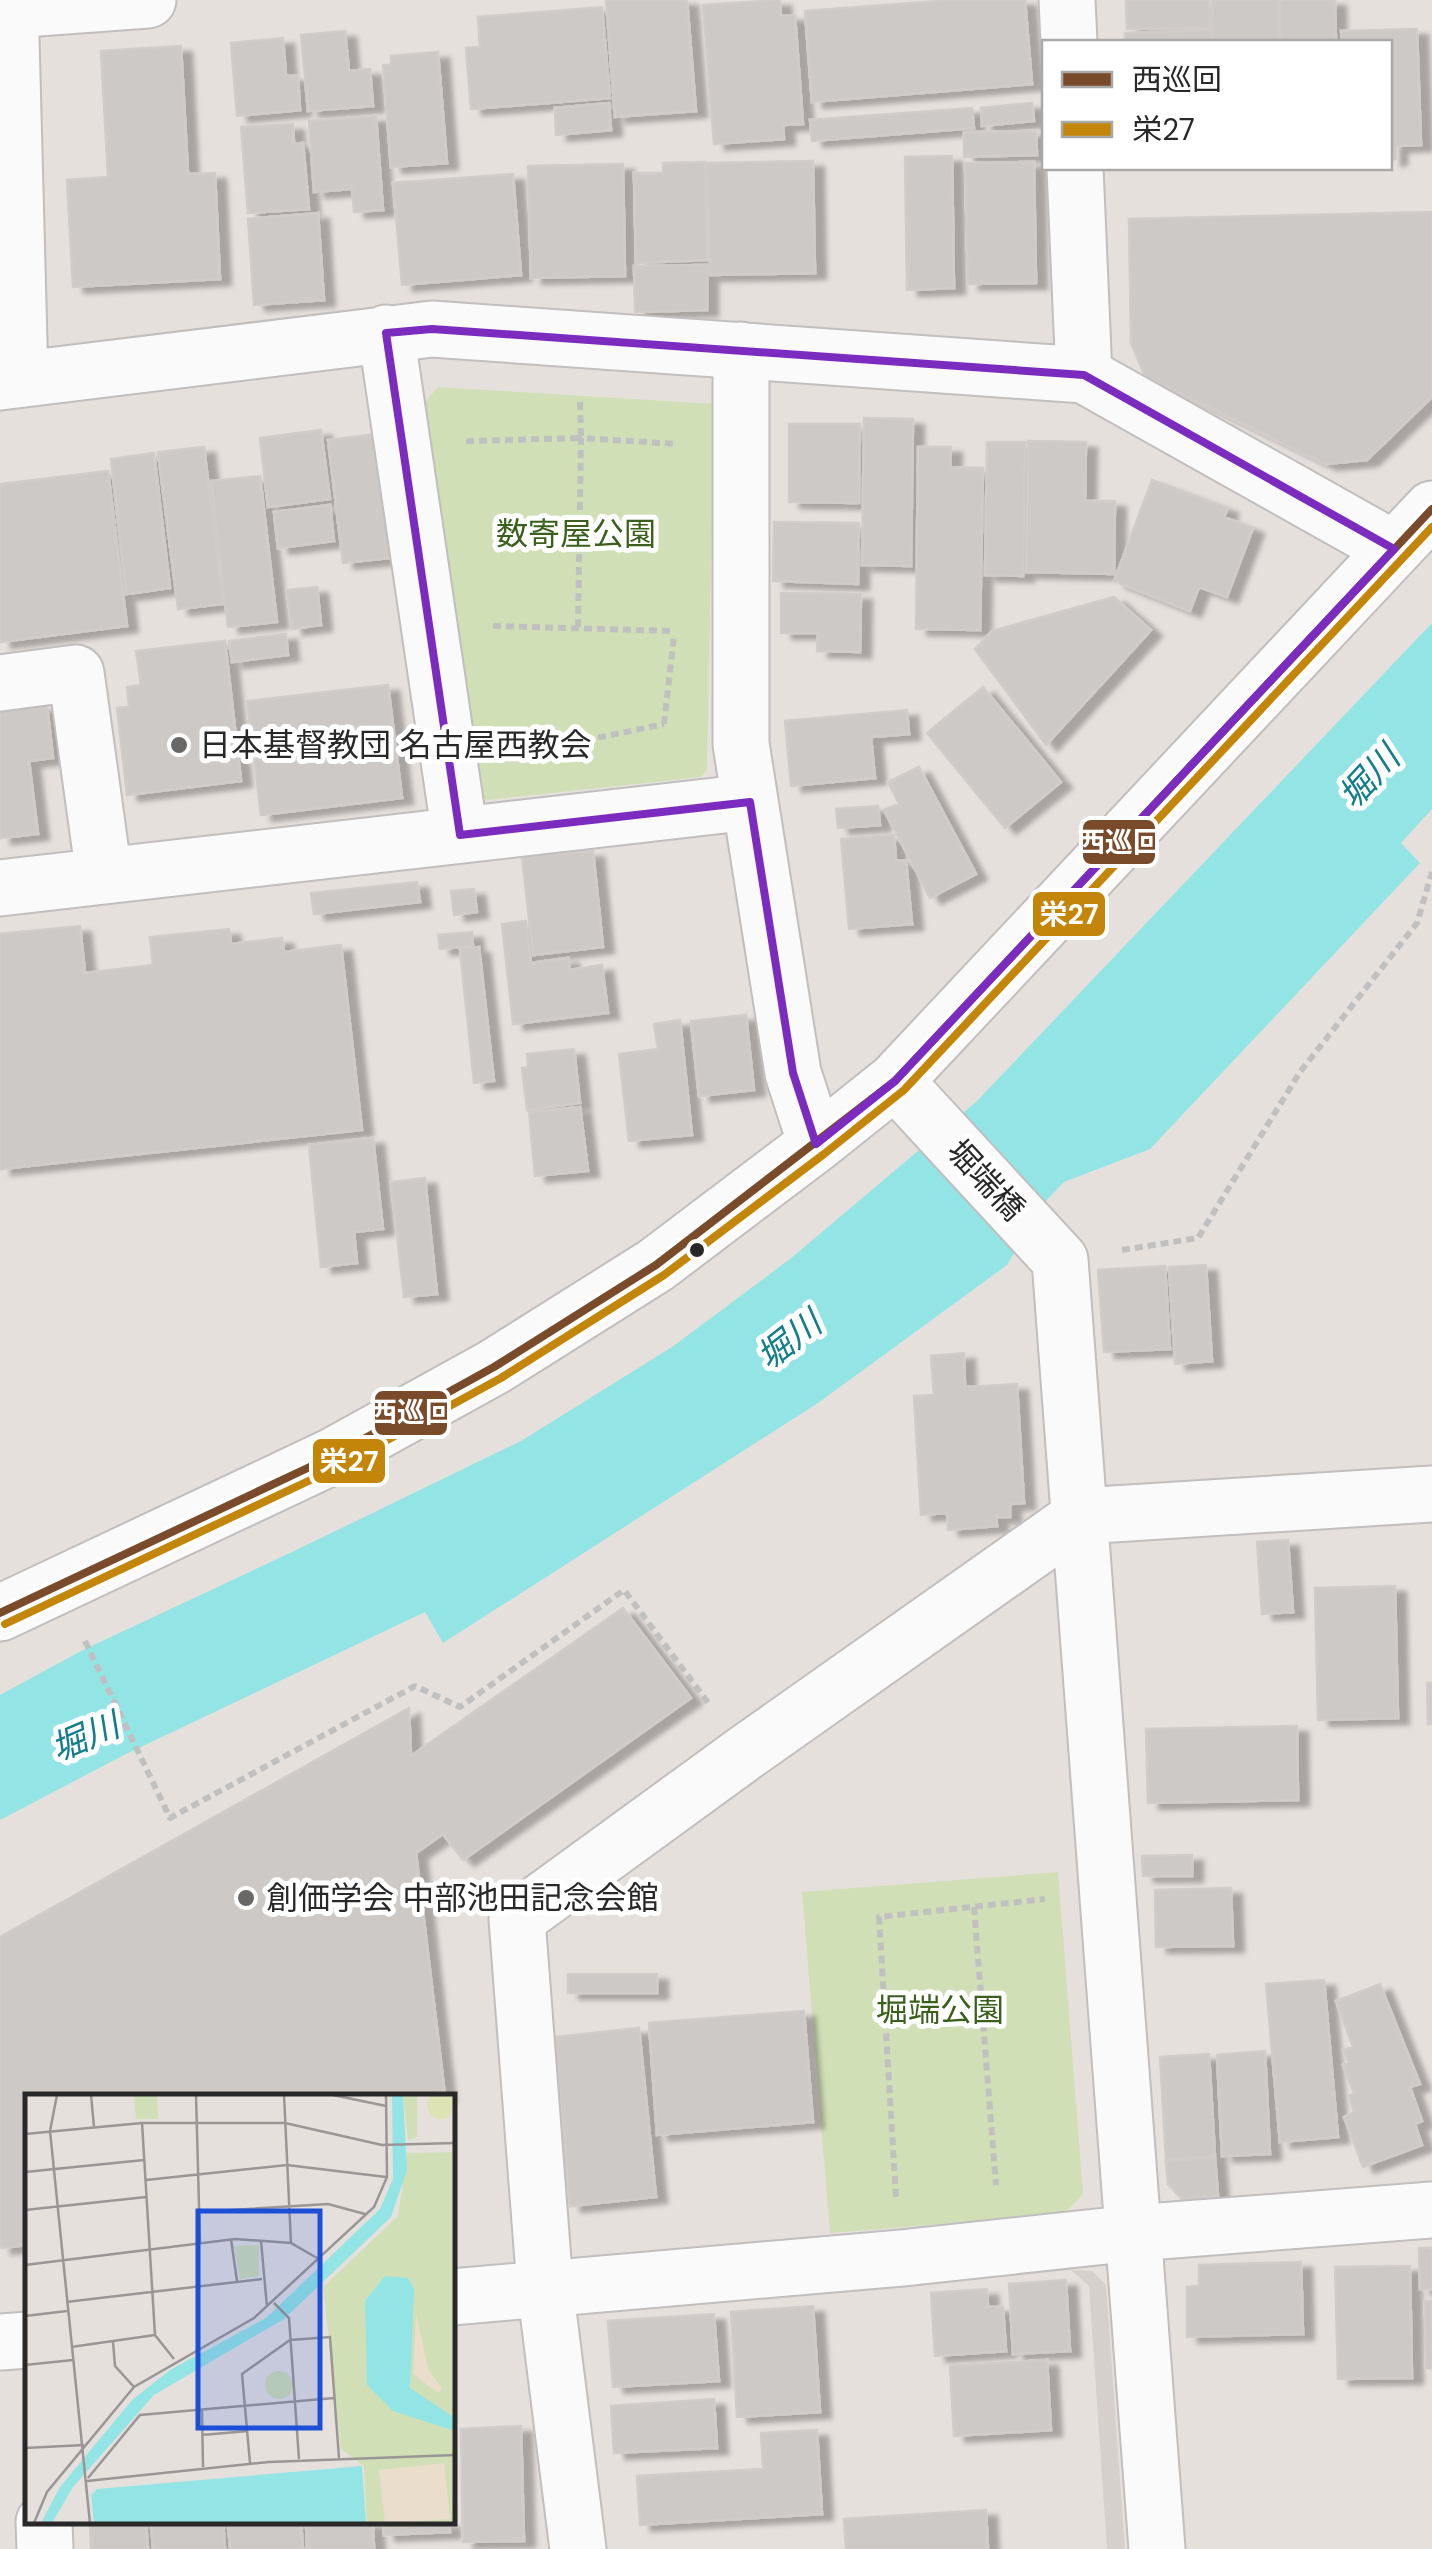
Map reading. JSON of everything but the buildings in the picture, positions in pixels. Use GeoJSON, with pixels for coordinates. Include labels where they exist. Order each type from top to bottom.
{"type":"FeatureCollection","features":[{"type":"Feature","properties":{"kind":"street"},"geometry":{"type":"LineString","coordinates":[[148,0],[10,5],[10,381],[432,329],[1084,375],[1394,549]]}},
{"type":"Feature","properties":{"kind":"street"},"geometry":{"type":"LineString","coordinates":[[1067,0],[1069,40]]}},
{"type":"Feature","properties":{"kind":"street"},"geometry":{"type":"LineString","coordinates":[[1075,170],[1084,375]]}},
{"type":"Feature","properties":{"kind":"street"},"geometry":{"type":"LineString","coordinates":[[386,333],[460,835]]}},
{"type":"Feature","properties":{"kind":"street"},"geometry":{"type":"LineString","coordinates":[[741,350],[741,744],[793,1073],[816,1144]]}},
{"type":"Feature","properties":{"kind":"street"},"geometry":{"type":"LineString","coordinates":[[0,1613],[331,1457],[494,1367],[656,1265],[816,1144],[894,1081],[1432,510]]}},
{"type":"Feature","properties":{"kind":"street"},"geometry":{"type":"LineString","coordinates":[[0,683],[76,674],[104,876]]}},
{"type":"Feature","properties":{"kind":"street"},"geometry":{"type":"LineString","coordinates":[[0,888],[750,802]]}},
{"type":"Feature","properties":{"kind":"street","name":"堀端橋"},"geometry":{"type":"LineString","coordinates":[[894,1081],[1049,1247]]}},
{"type":"Feature","properties":{"kind":"street"},"geometry":{"type":"LineString","coordinates":[[1049,1247],[1080,1516],[1157,2549]]}},
{"type":"Feature","properties":{"kind":"street"},"geometry":{"type":"LineString","coordinates":[[578,2549],[545,2287],[517,1919],[1080,1516],[1432,1494]]}},
{"type":"Feature","properties":{"kind":"street"},"geometry":{"type":"LineString","coordinates":[[455,2296],[902,2258],[1134,2233],[1432,2210]]}},
{"type":"Feature","properties":{"kind":"street"},"geometry":{"type":"LineString","coordinates":[[0,2342],[25,2340]]}},
{"type":"Feature","properties":{"kind":"street"},"geometry":{"type":"LineString","coordinates":[[44,2524],[45,2549]]}},
{"type":"Feature","properties":{"kind":"path"},"geometry":{"type":"LineString","coordinates":[[578,339],[578,628]]}},
{"type":"Feature","properties":{"kind":"path"},"geometry":{"type":"LineString","coordinates":[[470,460],[469,441],[581,438],[693,444]]}},
{"type":"Feature","properties":{"kind":"path"},"geometry":{"type":"LineString","coordinates":[[477,625],[674,631],[664,724],[502,757]]}},
{"type":"Feature","properties":{"kind":"path"},"geometry":{"type":"LineString","coordinates":[[1049,1247],[1198,1238],[1300,1072],[1417,922],[1432,872]]}},
{"type":"Feature","properties":{"kind":"path"},"geometry":{"type":"LineString","coordinates":[[84,1638],[170,1818],[414,1686],[460,1707],[624,1590],[745,1753]]}},
{"type":"Feature","properties":{"kind":"path"},"geometry":{"type":"LineString","coordinates":[[913,2197],[896,2198],[879,1917],[1045,1899],[1046,1913]]}},
{"type":"Feature","properties":{"kind":"path"},"geometry":{"type":"LineString","coordinates":[[974,1907],[997,2191]]}},
{"type":"Feature","properties":{"kind":"highlighted area"},"geometry":{"type":"Polygon","coordinates":[[[432,329],[1084,375],[1394,549],[895,1081],[816,1144],[793,1073],[750,802],[460,835],[386,333],[432,329]]]}},
{"type":"Feature","properties":{"kind":"green space","name":"数寄屋公園"},"geometry":{"type":"Polygon","coordinates":[[[438,387],[714,404],[707,770],[701,777],[487,800],[472,788],[421,406],[438,387]]]}},
{"type":"Feature","properties":{"kind":"green space","name":"堀端公園"},"geometry":{"type":"Polygon","coordinates":[[[1058,1872],[1083,2194],[1064,2214],[830,2233],[802,1892],[1058,1872]]]}},
{"type":"Feature","properties":{"kind":"shaded area"},"geometry":{"type":"Polygon","coordinates":[[[1071,2270],[1092,2271],[1106,2285],[1125,2549],[1107,2549],[1089,2286],[1071,2270]]]}},
{"type":"Feature","properties":{"kind":"water","name":"堀川"},"geometry":{"type":"Polygon","coordinates":[[[1432,623],[1432,809],[1401,843],[1420,863],[1150,1149],[1064,1182],[1044,1203],[1007,1265],[818,1403],[443,1643],[425,1612],[124,1755],[0,1820],[0,1695],[83,1650],[521,1441],[672,1347],[790,1259],[976,1102],[1432,623]]]}},
{"type":"Feature","properties":{"kind":"transit line","name":"西巡回"},"geometry":{"type":"LineString","coordinates":[[0,1613],[331,1457],[494,1367],[656,1265],[895,1081],[1432,509]]}},
{"type":"Feature","properties":{"kind":"transit line","name":"栄27"},"geometry":{"type":"LineString","coordinates":[[5,1624],[336,1468],[501,1378],[664,1275],[824,1154],[904,1090],[1432,527]]}},
{"type":"Feature","properties":{"kind":"place","name":"日本基督教団 名古屋西教会"},"geometry":{"type":"Point","coordinates":[179,745]}},
{"type":"Feature","properties":{"kind":"place","name":"創価学会 中部池田記念会館"},"geometry":{"type":"Point","coordinates":[246,1898]}}]}
